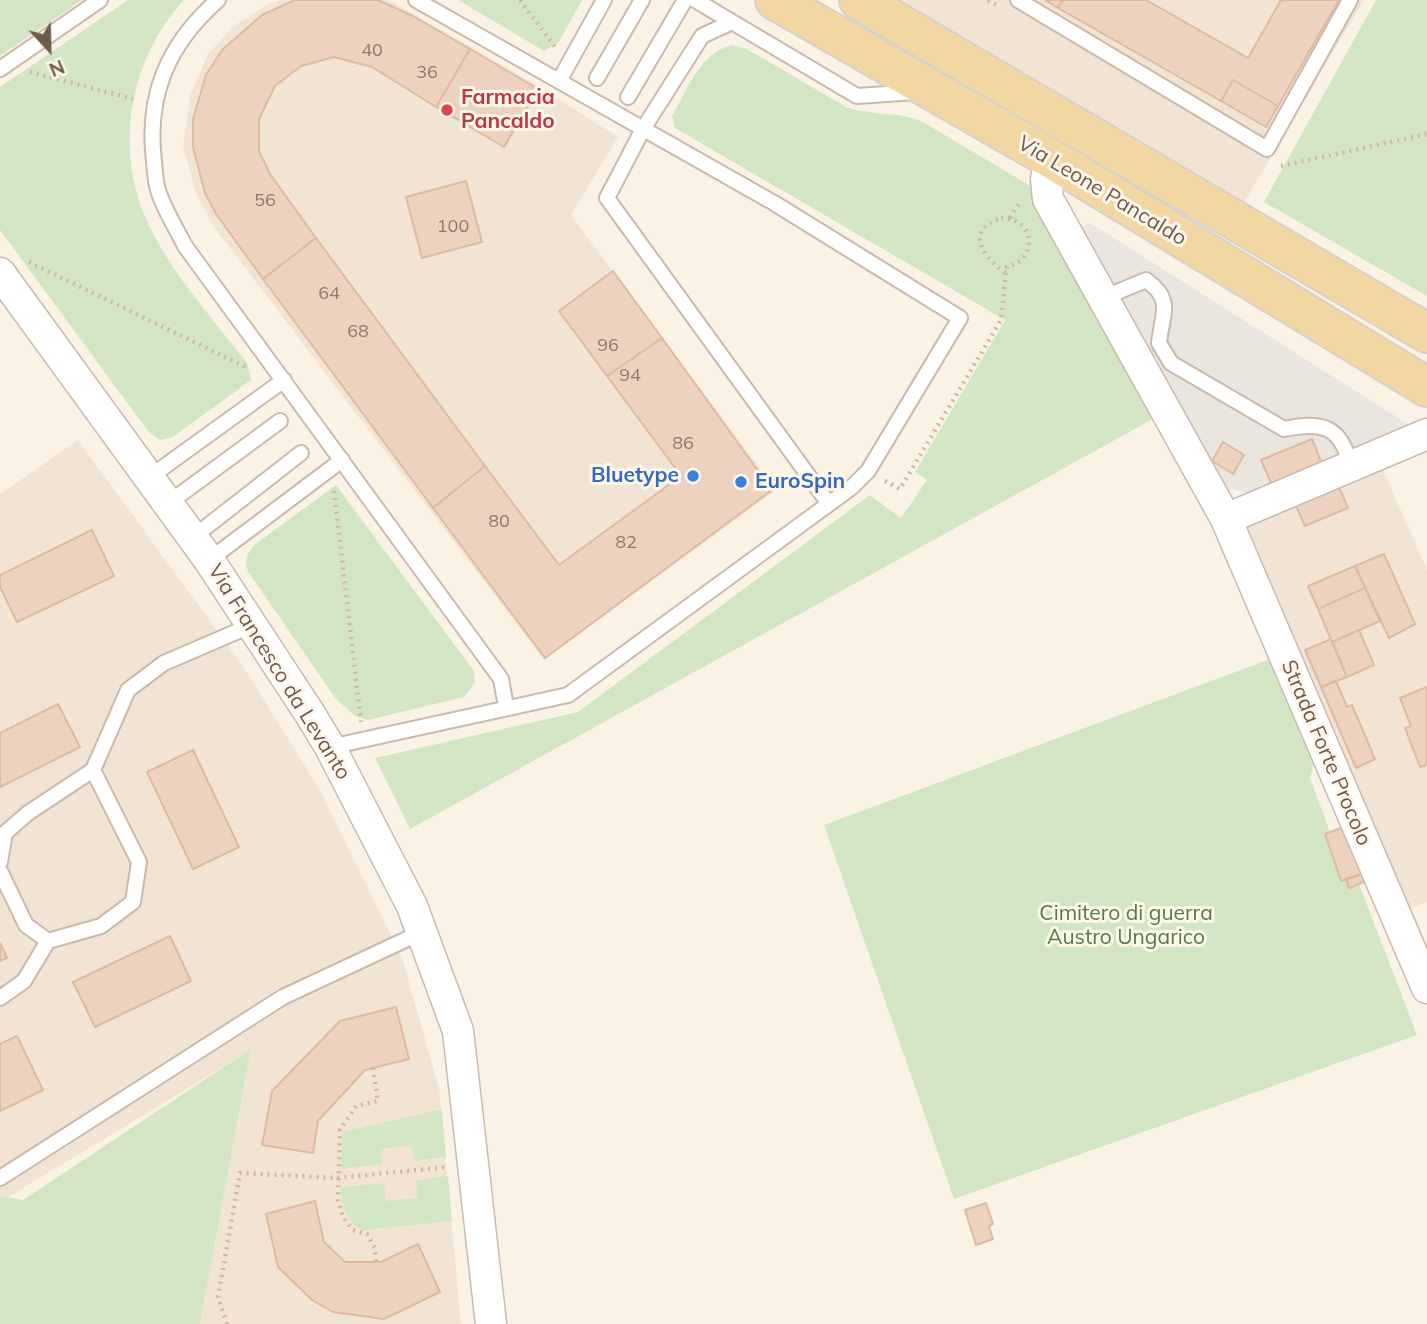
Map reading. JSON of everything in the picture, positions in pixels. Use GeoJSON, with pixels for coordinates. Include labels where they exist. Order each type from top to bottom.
{"type":"FeatureCollection","features":[{"type":"Feature","properties":{"kind":"main road","name":"Via Leone Pancaldo"},"geometry":{"type":"LineString","coordinates":[[775,0],[929,91],[1050,158],[1427,387]]}},
{"type":"Feature","properties":{"kind":"main road","name":"Via Leone Pancaldo"},"geometry":{"type":"LineString","coordinates":[[859,0],[1427,333]]}},
{"type":"Feature","properties":{"kind":"street","name":"Strada Forte Procolo"},"geometry":{"type":"LineString","coordinates":[[1050,158],[1046,179],[1048,199],[1226,519],[1427,988]]}},
{"type":"Feature","properties":{"kind":"street","name":"Via Francesco da Levanto"},"geometry":{"type":"LineString","coordinates":[[12,267],[147,479],[200,549],[330,747],[412,906],[457,1031],[491,1324]]}},
{"type":"Feature","properties":{"kind":"street"},"geometry":{"type":"LineString","coordinates":[[1226,519],[1427,434]]}},
{"type":"Feature","properties":{"kind":"lane"},"geometry":{"type":"LineString","coordinates":[[2,67],[100,0]]}},
{"type":"Feature","properties":{"kind":"lane"},"geometry":{"type":"LineString","coordinates":[[218,0],[194,21],[176,46],[155,104],[150,129],[158,191],[185,246],[501,679],[506,707]]}},
{"type":"Feature","properties":{"kind":"lane"},"geometry":{"type":"LineString","coordinates":[[330,747],[568,695],[829,504],[868,471],[960,318],[898,278],[416,0]]}},
{"type":"Feature","properties":{"kind":"lane"},"geometry":{"type":"LineString","coordinates":[[559,81],[604,0]]}},
{"type":"Feature","properties":{"kind":"lane"},"geometry":{"type":"LineString","coordinates":[[597,78],[642,0]]}},
{"type":"Feature","properties":{"kind":"lane"},"geometry":{"type":"LineString","coordinates":[[628,97],[685,0]]}},
{"type":"Feature","properties":{"kind":"lane"},"geometry":{"type":"LineString","coordinates":[[695,0],[857,96],[929,91]]}},
{"type":"Feature","properties":{"kind":"lane"},"geometry":{"type":"LineString","coordinates":[[1018,0],[1267,149],[1350,0]]}},
{"type":"Feature","properties":{"kind":"lane"},"geometry":{"type":"LineString","coordinates":[[732,22],[702,36],[642,129],[607,198],[829,504]]}},
{"type":"Feature","properties":{"kind":"lane"},"geometry":{"type":"LineString","coordinates":[[1103,298],[1146,280],[1161,291],[1165,304],[1158,343],[1171,363],[1284,429],[1311,424],[1325,427],[1345,445],[1351,468]]}},
{"type":"Feature","properties":{"kind":"lane"},"geometry":{"type":"LineString","coordinates":[[147,479],[284,380]]}},
{"type":"Feature","properties":{"kind":"lane"},"geometry":{"type":"LineString","coordinates":[[166,505],[280,421]]}},
{"type":"Feature","properties":{"kind":"lane"},"geometry":{"type":"LineString","coordinates":[[200,549],[301,453]]}},
{"type":"Feature","properties":{"kind":"lane"},"geometry":{"type":"LineString","coordinates":[[200,549],[341,460]]}},
{"type":"Feature","properties":{"kind":"lane"},"geometry":{"type":"LineString","coordinates":[[0,862],[5,833],[28,813],[93,770],[128,690],[164,663],[250,626]]}},
{"type":"Feature","properties":{"kind":"lane"},"geometry":{"type":"LineString","coordinates":[[0,998],[24,981],[48,941],[101,926],[133,902],[139,862],[93,770]]}},
{"type":"Feature","properties":{"kind":"lane"},"geometry":{"type":"LineString","coordinates":[[0,871],[26,925],[48,941]]}},
{"type":"Feature","properties":{"kind":"lane"},"geometry":{"type":"LineString","coordinates":[[0,1178],[283,997],[422,932]]}},
{"type":"Feature","properties":{"kind":"path"},"geometry":{"type":"LineString","coordinates":[[520,0],[555,48]]}},
{"type":"Feature","properties":{"kind":"path"},"geometry":{"type":"LineString","coordinates":[[2,67],[155,104]]}},
{"type":"Feature","properties":{"kind":"path"},"geometry":{"type":"LineString","coordinates":[[1281,155],[1274,167],[1427,134]]}},
{"type":"Feature","properties":{"kind":"path"},"geometry":{"type":"LineString","coordinates":[[868,471],[900,489],[1001,320],[1007,267],[1021,261],[1030,248],[1024,225],[1010,218],[993,221],[987,226],[980,241],[985,257],[1006,273]]}},
{"type":"Feature","properties":{"kind":"path"},"geometry":{"type":"LineString","coordinates":[[12,267],[252,370],[284,380]]}},
{"type":"Feature","properties":{"kind":"path"},"geometry":{"type":"LineString","coordinates":[[341,460],[333,483],[363,739]]}},
{"type":"Feature","properties":{"kind":"path"},"geometry":{"type":"LineString","coordinates":[[373,1068],[378,1101],[356,1106],[340,1130],[337,1178],[343,1217],[353,1230],[367,1234],[375,1248],[376,1262]]}},
{"type":"Feature","properties":{"kind":"path"},"geometry":{"type":"LineString","coordinates":[[227,1324],[218,1297],[240,1173],[337,1178],[451,1166]]}},
{"type":"Feature","properties":{"kind":"shaded area"},"geometry":{"type":"Polygon","coordinates":[[[282,0],[389,0],[542,88],[618,137],[571,215],[776,490],[544,660],[214,227],[195,191],[183,145],[191,93],[208,54],[234,26],[268,4],[282,0]]]}},
{"type":"Feature","properties":{"kind":"shaded area"},"geometry":{"type":"Polygon","coordinates":[[[897,0],[1364,0],[1243,204],[897,0]]]}},
{"type":"Feature","properties":{"kind":"shaded area"},"geometry":{"type":"Polygon","coordinates":[[[1090,223],[1411,426],[1261,496],[1227,488],[1205,466],[1075,230],[1090,223]]]}},
{"type":"Feature","properties":{"kind":"shaded area"},"geometry":{"type":"Polygon","coordinates":[[[78,440],[245,669],[321,792],[402,958],[439,1088],[461,1324],[200,1324],[251,1050],[0,1202],[0,494],[78,440]]]}},
{"type":"Feature","properties":{"kind":"shaded area"},"geometry":{"type":"Polygon","coordinates":[[[1381,465],[1427,570],[1427,902],[1410,908],[1241,522],[1381,465]]]}},
{"type":"Feature","properties":{"kind":"green space"},"geometry":{"type":"Polygon","coordinates":[[[0,0],[82,0],[0,56],[0,0]]]}},
{"type":"Feature","properties":{"kind":"green space"},"geometry":{"type":"Polygon","coordinates":[[[128,0],[184,0],[151,48],[140,74],[133,101],[130,130],[135,186],[144,214],[164,254],[247,363],[251,380],[173,437],[160,440],[148,431],[0,230],[0,87],[128,0]]]}},
{"type":"Feature","properties":{"kind":"green space"},"geometry":{"type":"Polygon","coordinates":[[[458,0],[582,0],[559,42],[544,51],[458,0]]]}},
{"type":"Feature","properties":{"kind":"green space"},"geometry":{"type":"Polygon","coordinates":[[[1376,0],[1427,0],[1427,296],[1264,202],[1376,0]]]}},
{"type":"Feature","properties":{"kind":"green space"},"geometry":{"type":"Polygon","coordinates":[[[733,45],[747,49],[846,107],[921,121],[1029,185],[1051,214],[1162,414],[410,829],[375,758],[578,712],[870,495],[901,518],[927,480],[915,472],[1005,320],[675,128],[672,116],[696,73],[711,56],[733,45]]]}},
{"type":"Feature","properties":{"kind":"green space"},"geometry":{"type":"Polygon","coordinates":[[[336,485],[474,671],[475,682],[464,697],[368,720],[355,716],[336,699],[249,573],[247,557],[257,543],[336,485]]]}},
{"type":"Feature","properties":{"kind":"green space","name":"Cimitero di guerra Austro Ungarico"},"geometry":{"type":"Polygon","coordinates":[[[1281,655],[1317,750],[1310,778],[1330,832],[1325,834],[1342,881],[1346,879],[1349,888],[1359,884],[1417,1035],[954,1199],[824,825],[1281,655]]]}},
{"type":"Feature","properties":{"kind":"green space"},"geometry":{"type":"Polygon","coordinates":[[[251,1049],[200,1324],[0,1324],[0,1196],[23,1200],[251,1049]]]}},
{"type":"Feature","properties":{"kind":"green space"},"geometry":{"type":"Polygon","coordinates":[[[442,1109],[446,1157],[414,1161],[412,1145],[381,1149],[382,1164],[341,1169],[343,1132],[442,1109]]]}},
{"type":"Feature","properties":{"kind":"green space"},"geometry":{"type":"Polygon","coordinates":[[[448,1176],[452,1221],[363,1230],[348,1218],[341,1187],[384,1183],[386,1201],[417,1198],[416,1180],[448,1176]]]}},
{"type":"Feature","properties":{"kind":"building"},"geometry":{"type":"Polygon","coordinates":[[[295,0],[378,0],[411,15],[470,49],[436,107],[372,67],[334,57],[301,66],[275,86],[259,119],[259,151],[270,174],[316,238],[263,279],[216,214],[205,193],[193,147],[193,119],[206,75],[222,50],[262,15],[295,0]]]}},
{"type":"Feature","properties":{"kind":"building"},"geometry":{"type":"Polygon","coordinates":[[[1045,0],[1063,0],[1058,8],[1045,0]]]}},
{"type":"Feature","properties":{"kind":"building"},"geometry":{"type":"Polygon","coordinates":[[[1063,0],[1146,0],[1248,58],[1281,0],[1339,0],[1278,106],[1233,80],[1221,101],[1058,8],[1063,0]]]}},
{"type":"Feature","properties":{"kind":"building"},"geometry":{"type":"Polygon","coordinates":[[[470,49],[538,89],[504,147],[436,107],[470,49]]]}},
{"type":"Feature","properties":{"kind":"building"},"geometry":{"type":"Polygon","coordinates":[[[1233,80],[1278,106],[1266,127],[1221,101],[1233,80]]]}},
{"type":"Feature","properties":{"kind":"building"},"geometry":{"type":"Polygon","coordinates":[[[466,181],[482,242],[422,258],[406,197],[466,181]]]}},
{"type":"Feature","properties":{"kind":"building"},"geometry":{"type":"Polygon","coordinates":[[[316,238],[485,466],[433,508],[263,279],[316,238]]]}},
{"type":"Feature","properties":{"kind":"building"},"geometry":{"type":"Polygon","coordinates":[[[613,271],[662,338],[607,376],[559,311],[613,271]]]}},
{"type":"Feature","properties":{"kind":"building"},"geometry":{"type":"Polygon","coordinates":[[[662,338],[772,490],[545,658],[433,508],[485,466],[559,565],[681,476],[607,376],[662,338]]]}},
{"type":"Feature","properties":{"kind":"building"},"geometry":{"type":"Polygon","coordinates":[[[1312,439],[1325,471],[1275,492],[1261,460],[1312,439]]]}},
{"type":"Feature","properties":{"kind":"building"},"geometry":{"type":"Polygon","coordinates":[[[1223,442],[1244,455],[1233,474],[1212,461],[1223,442]]]}},
{"type":"Feature","properties":{"kind":"building"},"geometry":{"type":"Polygon","coordinates":[[[1339,487],[1348,508],[1305,526],[1296,506],[1339,487]]]}},
{"type":"Feature","properties":{"kind":"building"},"geometry":{"type":"Polygon","coordinates":[[[92,530],[114,576],[17,622],[0,587],[0,575],[92,530]]]}},
{"type":"Feature","properties":{"kind":"building"},"geometry":{"type":"Polygon","coordinates":[[[1384,554],[1415,624],[1389,638],[1355,566],[1384,554]]]}},
{"type":"Feature","properties":{"kind":"building"},"geometry":{"type":"Polygon","coordinates":[[[1355,566],[1365,588],[1318,609],[1308,586],[1355,566]]]}},
{"type":"Feature","properties":{"kind":"building"},"geometry":{"type":"Polygon","coordinates":[[[1365,588],[1380,621],[1332,642],[1318,609],[1365,588]]]}},
{"type":"Feature","properties":{"kind":"building"},"geometry":{"type":"Polygon","coordinates":[[[1359,630],[1374,665],[1347,677],[1332,642],[1359,630]]]}},
{"type":"Feature","properties":{"kind":"building"},"geometry":{"type":"Polygon","coordinates":[[[1331,639],[1347,677],[1321,687],[1305,650],[1331,639]]]}},
{"type":"Feature","properties":{"kind":"building"},"geometry":{"type":"Polygon","coordinates":[[[1336,681],[1347,707],[1352,705],[1375,759],[1356,768],[1321,687],[1336,681]]]}},
{"type":"Feature","properties":{"kind":"building"},"geometry":{"type":"Polygon","coordinates":[[[1427,687],[1427,765],[1420,767],[1405,728],[1411,726],[1400,698],[1427,687]]]}},
{"type":"Feature","properties":{"kind":"building"},"geometry":{"type":"Polygon","coordinates":[[[58,704],[80,747],[0,787],[0,733],[58,704]]]}},
{"type":"Feature","properties":{"kind":"building"},"geometry":{"type":"Polygon","coordinates":[[[193,750],[239,847],[193,869],[147,772],[193,750]]]}},
{"type":"Feature","properties":{"kind":"building"},"geometry":{"type":"Polygon","coordinates":[[[1349,825],[1365,873],[1341,881],[1325,834],[1349,825]]]}},
{"type":"Feature","properties":{"kind":"building"},"geometry":{"type":"Polygon","coordinates":[[[1361,874],[1364,882],[1349,888],[1346,879],[1361,874]]]}},
{"type":"Feature","properties":{"kind":"building"},"geometry":{"type":"Polygon","coordinates":[[[170,936],[191,981],[95,1027],[73,982],[170,936]]]}},
{"type":"Feature","properties":{"kind":"building"},"geometry":{"type":"Polygon","coordinates":[[[0,943],[7,958],[0,961],[0,943]]]}},
{"type":"Feature","properties":{"kind":"building"},"geometry":{"type":"Polygon","coordinates":[[[396,1007],[409,1059],[365,1070],[318,1121],[313,1153],[262,1145],[272,1091],[340,1021],[396,1007]]]}},
{"type":"Feature","properties":{"kind":"building"},"geometry":{"type":"Polygon","coordinates":[[[17,1036],[43,1090],[0,1111],[0,1044],[17,1036]]]}},
{"type":"Feature","properties":{"kind":"building"},"geometry":{"type":"Polygon","coordinates":[[[315,1201],[324,1242],[345,1262],[381,1262],[418,1244],[440,1292],[384,1319],[333,1312],[312,1300],[278,1267],[266,1214],[315,1201]]]}},
{"type":"Feature","properties":{"kind":"building"},"geometry":{"type":"Polygon","coordinates":[[[986,1203],[993,1224],[989,1226],[993,1239],[976,1245],[965,1210],[986,1203]]]}},
{"type":"Feature","properties":{"kind":"place","name":"Farmacia Pancaldo"},"geometry":{"type":"Point","coordinates":[447,110]}},
{"type":"Feature","properties":{"kind":"place","name":"Bluetype"},"geometry":{"type":"Point","coordinates":[693,476]}},
{"type":"Feature","properties":{"kind":"place","name":"EuroSpin"},"geometry":{"type":"Point","coordinates":[741,482]}}]}
